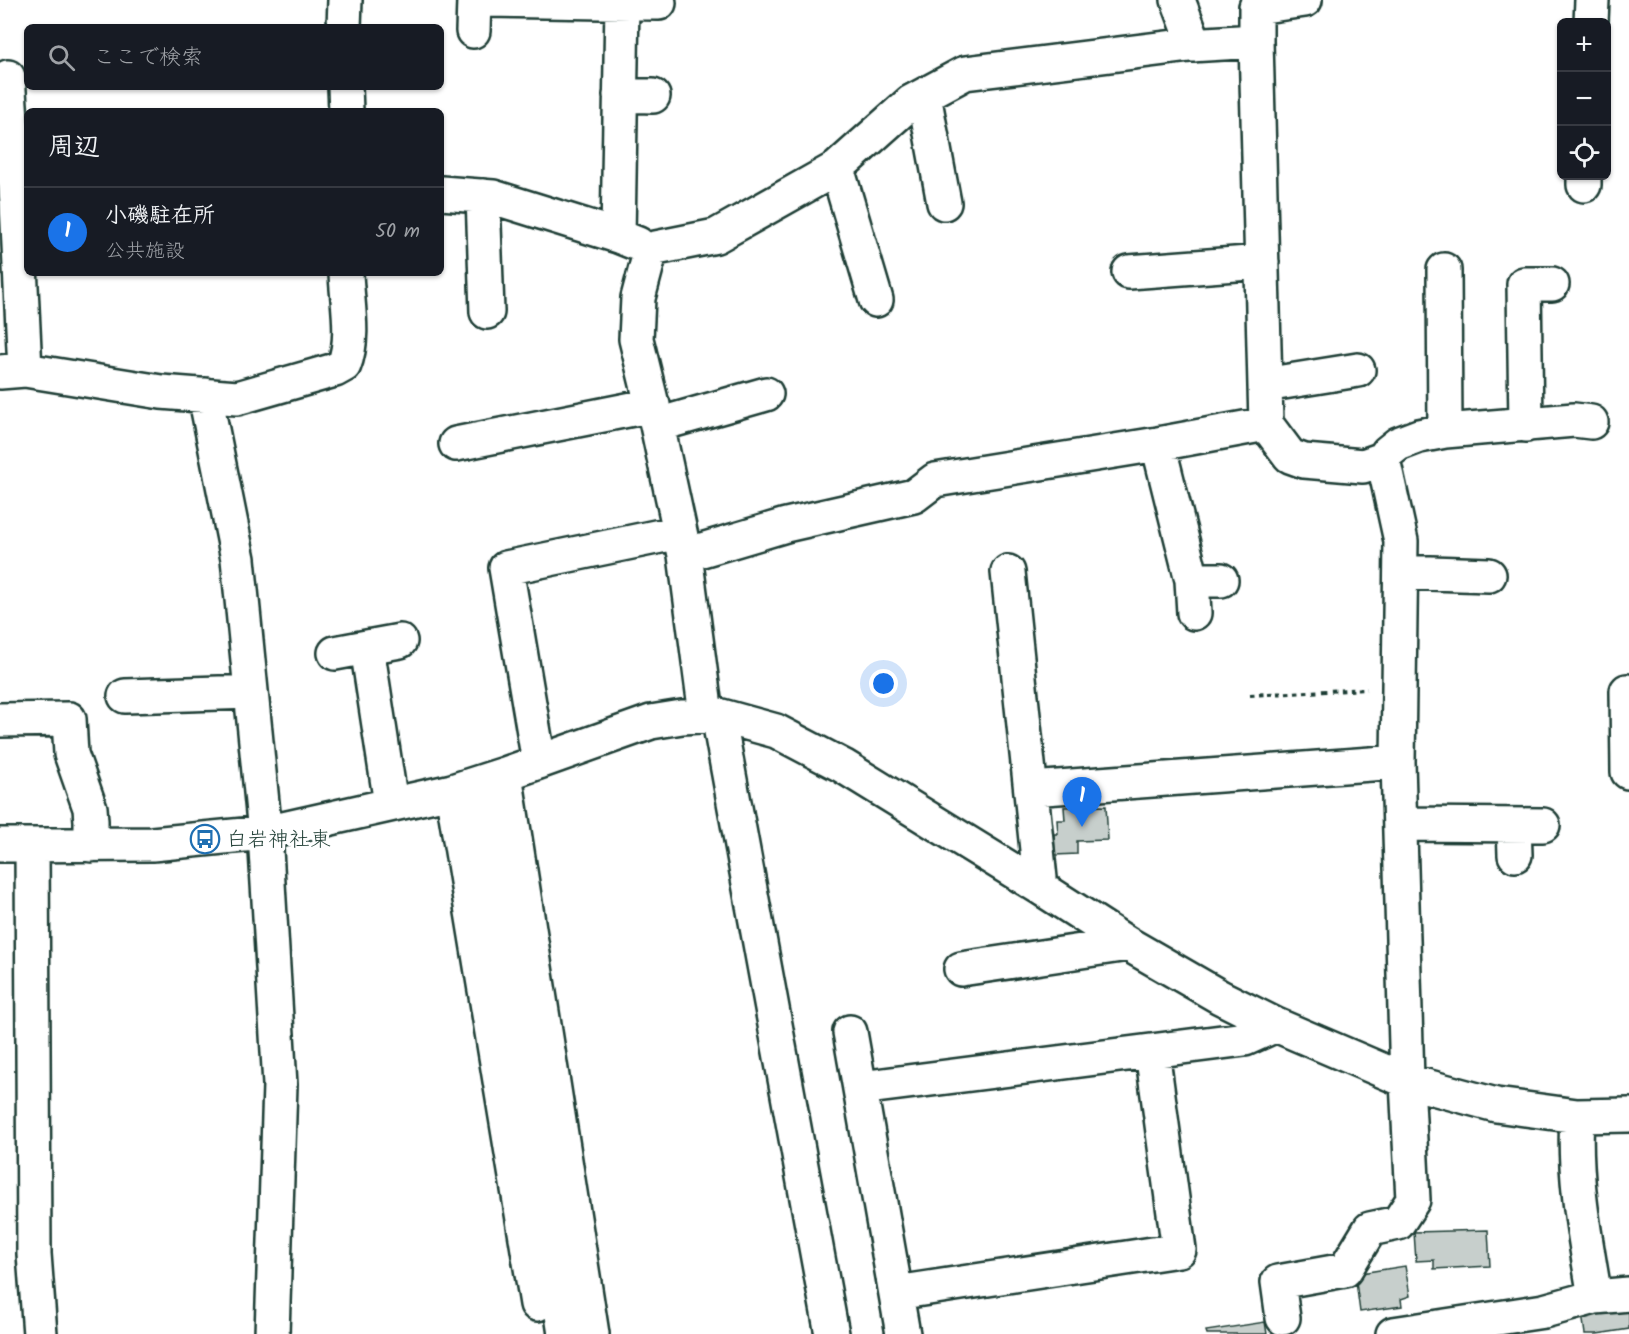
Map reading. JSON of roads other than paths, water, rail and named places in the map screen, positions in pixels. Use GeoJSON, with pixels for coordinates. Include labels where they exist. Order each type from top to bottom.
{"type":"FeatureCollection","features":[{"type":"Feature","properties":{"kind":"street"},"geometry":{"type":"LineString","coordinates":[[344,24],[345,0]]}},
{"type":"Feature","properties":{"kind":"street"},"geometry":{"type":"LineString","coordinates":[[487,0],[659,3]]}},
{"type":"Feature","properties":{"kind":"street"},"geometry":{"type":"LineString","coordinates":[[1178,0],[1195,45]]}},
{"type":"Feature","properties":{"kind":"street"},"geometry":{"type":"LineString","coordinates":[[1305,0],[1256,3],[1266,424],[1290,456],[1304,461],[1363,466],[1383,459],[1388,452],[1409,439],[1445,431],[1574,420],[1591,422]]}},
{"type":"Feature","properties":{"kind":"street"},"geometry":{"type":"LineString","coordinates":[[1591,18],[1592,0]]}},
{"type":"Feature","properties":{"kind":"street"},"geometry":{"type":"LineString","coordinates":[[618,236],[622,3]]}},
{"type":"Feature","properties":{"kind":"street"},"geometry":{"type":"LineString","coordinates":[[444,193],[493,197],[618,236],[651,249],[716,236],[837,168],[911,102],[965,73],[1195,45],[1256,40]]}},
{"type":"Feature","properties":{"kind":"street"},"geometry":{"type":"LineString","coordinates":[[12,76],[22,202],[12,371],[161,392],[237,398],[335,370],[344,365],[350,340],[346,276]]}},
{"type":"Feature","properties":{"kind":"street"},"geometry":{"type":"LineString","coordinates":[[345,90],[346,108]]}},
{"type":"Feature","properties":{"kind":"street"},"geometry":{"type":"LineString","coordinates":[[621,95],[653,96]]}},
{"type":"Feature","properties":{"kind":"street"},"geometry":{"type":"LineString","coordinates":[[924,95],[944,203]]}},
{"type":"Feature","properties":{"kind":"street"},"geometry":{"type":"LineString","coordinates":[[837,168],[876,300]]}},
{"type":"Feature","properties":{"kind":"street"},"geometry":{"type":"LineString","coordinates":[[483,196],[487,312]]}},
{"type":"Feature","properties":{"kind":"street"},"geometry":{"type":"LineString","coordinates":[[651,249],[638,298],[636,339],[655,415],[682,543],[712,715],[832,1334]]}},
{"type":"Feature","properties":{"kind":"street"},"geometry":{"type":"LineString","coordinates":[[1129,272],[1262,262]]}},
{"type":"Feature","properties":{"kind":"street"},"geometry":{"type":"LineString","coordinates":[[1444,270],[1445,431]]}},
{"type":"Feature","properties":{"kind":"street"},"geometry":{"type":"LineString","coordinates":[[1526,425],[1524,284],[1552,284]]}},
{"type":"Feature","properties":{"kind":"street"},"geometry":{"type":"LineString","coordinates":[[1265,385],[1358,370]]}},
{"type":"Feature","properties":{"kind":"street"},"geometry":{"type":"LineString","coordinates":[[456,444],[655,415],[766,394]]}},
{"type":"Feature","properties":{"kind":"street"},"geometry":{"type":"LineString","coordinates":[[205,395],[238,559],[265,833],[280,1084],[272,1334]]}},
{"type":"Feature","properties":{"kind":"street"},"geometry":{"type":"LineString","coordinates":[[539,762],[506,568],[682,543],[786,525],[914,496],[935,480],[1266,424]]}},
{"type":"Feature","properties":{"kind":"street"},"geometry":{"type":"LineString","coordinates":[[1158,444],[1206,580],[1194,613]]}},
{"type":"Feature","properties":{"kind":"street"},"geometry":{"type":"LineString","coordinates":[[1283,1318],[1277,1274],[1345,1270],[1370,1229],[1398,1223],[1413,1200],[1407,1081],[1398,762],[1401,541],[1383,459]]}},
{"type":"Feature","properties":{"kind":"street"},"geometry":{"type":"LineString","coordinates":[[1008,572],[1041,888]]}},
{"type":"Feature","properties":{"kind":"street"},"geometry":{"type":"LineString","coordinates":[[1401,572],[1489,575]]}},
{"type":"Feature","properties":{"kind":"street"},"geometry":{"type":"LineString","coordinates":[[335,652],[400,641]]}},
{"type":"Feature","properties":{"kind":"street"},"geometry":{"type":"LineString","coordinates":[[367,647],[391,804]]}},
{"type":"Feature","properties":{"kind":"street"},"geometry":{"type":"LineString","coordinates":[[1620,691],[1628,772]]}},
{"type":"Feature","properties":{"kind":"street"},"geometry":{"type":"LineString","coordinates":[[125,696],[250,692]]}},
{"type":"Feature","properties":{"kind":"street"},"geometry":{"type":"LineString","coordinates":[[40,1334],[34,1254],[16,845],[152,844],[265,833],[479,783],[651,722],[712,715],[776,731],[843,766],[1128,944],[1220,997],[1276,1025],[1407,1081],[1496,1105],[1576,1116],[1629,1115]]}},
{"type":"Feature","properties":{"kind":"street"},"geometry":{"type":"LineString","coordinates":[[0,720],[69,719],[71,754],[90,808],[91,845]]}},
{"type":"Feature","properties":{"kind":"street"},"geometry":{"type":"LineString","coordinates":[[1031,789],[1398,762]]}},
{"type":"Feature","properties":{"kind":"street"},"geometry":{"type":"LineString","coordinates":[[479,783],[564,1334]]}},
{"type":"Feature","properties":{"kind":"street"},"geometry":{"type":"LineString","coordinates":[[479,783],[542,1334]]}},
{"type":"Feature","properties":{"kind":"street"},"geometry":{"type":"LineString","coordinates":[[479,783],[592,1334]]}},
{"type":"Feature","properties":{"kind":"street"},"geometry":{"type":"LineString","coordinates":[[1401,824],[1524,835]]}},
{"type":"Feature","properties":{"kind":"street"},"geometry":{"type":"LineString","coordinates":[[961,969],[1128,944]]}},
{"type":"Feature","properties":{"kind":"street"},"geometry":{"type":"LineString","coordinates":[[860,1088],[1245,1039],[1276,1025]]}},
{"type":"Feature","properties":{"kind":"street"},"geometry":{"type":"LineString","coordinates":[[850,1032],[903,1334]]}},
{"type":"Feature","properties":{"kind":"street"},"geometry":{"type":"LineString","coordinates":[[896,1293],[1179,1250],[1152,1051]]}},
{"type":"Feature","properties":{"kind":"street"},"geometry":{"type":"LineString","coordinates":[[1576,1116],[1576,1154],[1595,1297]]}},
{"type":"Feature","properties":{"kind":"street"},"geometry":{"type":"LineString","coordinates":[[1393,1334],[1544,1311],[1595,1297],[1629,1294]]}},
{"type":"Feature","properties":{"kind":"place","name":"小磯駐在所"},"geometry":{"type":"Point","coordinates":[1082,827]}},
{"type":"Feature","properties":{"kind":"place","name":"白岩神社東"},"geometry":{"type":"Point","coordinates":[205,839]}}]}
